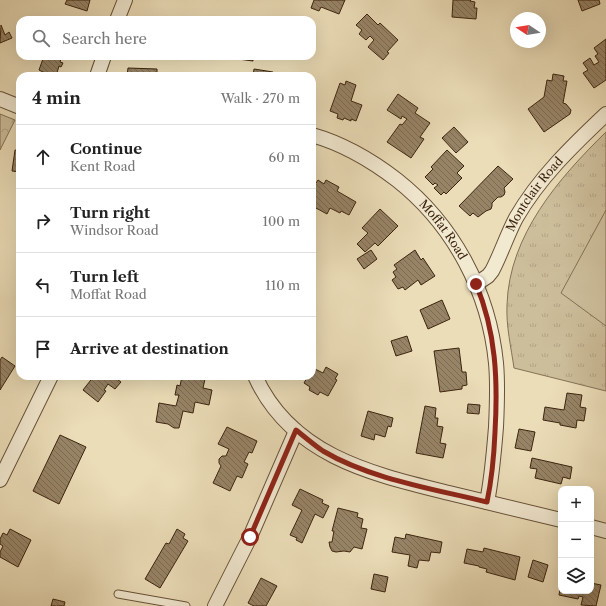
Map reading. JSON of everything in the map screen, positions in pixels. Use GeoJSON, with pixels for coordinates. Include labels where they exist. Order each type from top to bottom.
{"type":"FeatureCollection","features":[{"type":"Feature","properties":{"kind":"street"},"geometry":{"type":"LineString","coordinates":[[119,16],[125,0]]}},
{"type":"Feature","properties":{"kind":"street"},"geometry":{"type":"LineString","coordinates":[[98,72],[103,60]]}},
{"type":"Feature","properties":{"kind":"street"},"geometry":{"type":"LineString","coordinates":[[0,99],[16,106]]}},
{"type":"Feature","properties":{"kind":"street","name":"Montclair Road"},"geometry":{"type":"LineString","coordinates":[[476,284],[488,276],[492,271],[517,218],[542,180],[606,114]]}},
{"type":"Feature","properties":{"kind":"street","name":"Moffat Road"},"geometry":{"type":"LineString","coordinates":[[316,136],[359,154],[381,168],[410,191],[443,227],[458,250],[476,284],[488,321],[494,350],[497,378],[494,463],[487,502]]}},
{"type":"Feature","properties":{"kind":"street"},"geometry":{"type":"LineString","coordinates":[[0,480],[49,380]]}},
{"type":"Feature","properties":{"kind":"street"},"geometry":{"type":"LineString","coordinates":[[257,380],[270,403],[296,430],[323,450],[344,462],[389,478],[558,519]]}},
{"type":"Feature","properties":{"kind":"street"},"geometry":{"type":"LineString","coordinates":[[215,606],[250,537],[296,430]]}},
{"type":"Feature","properties":{"kind":"street"},"geometry":{"type":"LineString","coordinates":[[594,528],[606,531]]}},
{"type":"Feature","properties":{"kind":"lane"},"geometry":{"type":"LineString","coordinates":[[118,594],[186,606]]}},
{"type":"Feature","properties":{"kind":"green space"},"geometry":{"type":"Polygon","coordinates":[[[0,114],[15,120],[0,150],[0,114]]]}},
{"type":"Feature","properties":{"kind":"green space"},"geometry":{"type":"Polygon","coordinates":[[[606,132],[606,391],[514,368],[508,329],[507,305],[510,279],[517,255],[527,232],[555,188],[606,132]]]}},
{"type":"Feature","properties":{"kind":"green space"},"geometry":{"type":"Polygon","coordinates":[[[606,210],[606,326],[561,293],[606,210]]]}},
{"type":"Feature","properties":{"kind":"building"},"geometry":{"type":"Polygon","coordinates":[[[67,0],[90,0],[87,11],[65,4],[67,0]]]}},
{"type":"Feature","properties":{"kind":"building"},"geometry":{"type":"Polygon","coordinates":[[[314,0],[345,0],[339,14],[321,7],[319,11],[311,8],[314,0]]]}},
{"type":"Feature","properties":{"kind":"building"},"geometry":{"type":"Polygon","coordinates":[[[453,0],[471,0],[470,1],[475,2],[474,8],[477,8],[476,19],[452,17],[453,0]]]}},
{"type":"Feature","properties":{"kind":"building"},"geometry":{"type":"Polygon","coordinates":[[[578,0],[599,0],[600,4],[582,11],[578,0]]]}},
{"type":"Feature","properties":{"kind":"building"},"geometry":{"type":"Polygon","coordinates":[[[367,14],[378,25],[380,23],[398,40],[387,52],[389,53],[383,60],[368,47],[374,40],[370,36],[366,40],[359,34],[362,30],[356,25],[367,14]]]}},
{"type":"Feature","properties":{"kind":"building"},"geometry":{"type":"Polygon","coordinates":[[[1,25],[5,35],[9,32],[12,38],[0,43],[1,25]]]}},
{"type":"Feature","properties":{"kind":"building"},"geometry":{"type":"Polygon","coordinates":[[[606,39],[606,80],[594,88],[583,73],[588,70],[583,63],[590,58],[594,65],[599,62],[595,56],[598,54],[594,48],[606,39]]]}},
{"type":"Feature","properties":{"kind":"building"},"geometry":{"type":"Polygon","coordinates":[[[43,60],[61,60],[60,62],[63,63],[61,67],[59,66],[57,72],[43,72],[39,70],[43,60]]]}},
{"type":"Feature","properties":{"kind":"building"},"geometry":{"type":"Polygon","coordinates":[[[128,68],[157,69],[157,72],[128,72],[128,68]]]}},
{"type":"Feature","properties":{"kind":"building"},"geometry":{"type":"Polygon","coordinates":[[[254,69],[273,72],[254,72],[254,69]]]}},
{"type":"Feature","properties":{"kind":"building"},"geometry":{"type":"Polygon","coordinates":[[[553,74],[564,76],[563,81],[567,81],[563,103],[566,104],[571,110],[570,114],[544,132],[528,109],[544,97],[547,80],[552,81],[553,74]]]}},
{"type":"Feature","properties":{"kind":"building"},"geometry":{"type":"Polygon","coordinates":[[[346,81],[356,85],[351,101],[362,105],[356,121],[337,118],[338,114],[330,111],[340,83],[345,85],[346,81]]]}},
{"type":"Feature","properties":{"kind":"building"},"geometry":{"type":"Polygon","coordinates":[[[398,94],[418,108],[415,113],[430,123],[420,137],[424,139],[411,158],[387,142],[400,124],[402,125],[407,119],[402,116],[401,119],[387,110],[398,94]]]}},
{"type":"Feature","properties":{"kind":"building"},"geometry":{"type":"Polygon","coordinates":[[[454,127],[468,142],[456,153],[442,138],[454,127]]]}},
{"type":"Feature","properties":{"kind":"building"},"geometry":{"type":"Polygon","coordinates":[[[15,150],[16,172],[12,171],[15,150]]]}},
{"type":"Feature","properties":{"kind":"building"},"geometry":{"type":"Polygon","coordinates":[[[447,150],[464,166],[457,173],[462,178],[446,194],[444,192],[441,195],[434,188],[438,185],[435,183],[433,185],[425,177],[433,169],[431,167],[447,150]]]}},
{"type":"Feature","properties":{"kind":"building"},"geometry":{"type":"Polygon","coordinates":[[[498,166],[513,179],[504,188],[504,195],[498,197],[492,203],[491,209],[478,217],[473,213],[470,216],[459,206],[498,166]]]}},
{"type":"Feature","properties":{"kind":"building"},"geometry":{"type":"Polygon","coordinates":[[[318,180],[324,184],[326,180],[339,187],[337,191],[356,202],[349,215],[341,211],[340,213],[330,208],[327,214],[316,208],[316,183],[318,180]]]}},
{"type":"Feature","properties":{"kind":"building"},"geometry":{"type":"Polygon","coordinates":[[[380,209],[398,226],[378,246],[375,243],[365,252],[357,244],[368,233],[362,228],[380,209]]]}},
{"type":"Feature","properties":{"kind":"building"},"geometry":{"type":"Polygon","coordinates":[[[371,250],[377,259],[364,269],[357,259],[371,250]]]}},
{"type":"Feature","properties":{"kind":"building"},"geometry":{"type":"Polygon","coordinates":[[[415,250],[421,260],[423,258],[435,276],[421,285],[418,280],[405,290],[403,287],[398,289],[392,280],[396,277],[393,272],[397,269],[394,265],[415,250]]]}},
{"type":"Feature","properties":{"kind":"building"},"geometry":{"type":"Polygon","coordinates":[[[442,300],[450,319],[428,329],[420,310],[442,300]]]}},
{"type":"Feature","properties":{"kind":"building"},"geometry":{"type":"Polygon","coordinates":[[[407,336],[412,351],[396,356],[391,341],[407,336]]]}},
{"type":"Feature","properties":{"kind":"building"},"geometry":{"type":"Polygon","coordinates":[[[459,348],[462,372],[466,372],[467,385],[462,386],[462,389],[440,392],[434,351],[459,348]]]}},
{"type":"Feature","properties":{"kind":"building"},"geometry":{"type":"Polygon","coordinates":[[[2,357],[15,366],[0,390],[0,360],[2,357]]]}},
{"type":"Feature","properties":{"kind":"building"},"geometry":{"type":"Polygon","coordinates":[[[326,367],[338,374],[335,379],[337,380],[328,396],[320,392],[318,395],[309,390],[310,387],[304,383],[306,380],[316,380],[316,370],[323,373],[326,367]]]}},
{"type":"Feature","properties":{"kind":"building"},"geometry":{"type":"Polygon","coordinates":[[[91,380],[118,380],[121,382],[115,389],[108,384],[104,390],[106,391],[98,402],[83,390],[91,380]]]}},
{"type":"Feature","properties":{"kind":"building"},"geometry":{"type":"Polygon","coordinates":[[[181,380],[205,380],[203,388],[212,390],[209,405],[195,402],[193,413],[183,411],[179,428],[174,428],[168,424],[156,422],[159,403],[176,406],[179,395],[175,395],[177,385],[180,386],[181,380]]]}},
{"type":"Feature","properties":{"kind":"building"},"geometry":{"type":"Polygon","coordinates":[[[567,393],[582,395],[580,407],[586,408],[584,421],[577,420],[576,428],[543,420],[545,407],[564,410],[567,393]]]}},
{"type":"Feature","properties":{"kind":"building"},"geometry":{"type":"Polygon","coordinates":[[[468,404],[480,405],[479,414],[467,413],[468,404]]]}},
{"type":"Feature","properties":{"kind":"building"},"geometry":{"type":"Polygon","coordinates":[[[425,406],[436,408],[435,418],[438,418],[437,426],[443,427],[440,443],[446,444],[443,458],[416,453],[425,406]]]}},
{"type":"Feature","properties":{"kind":"building"},"geometry":{"type":"Polygon","coordinates":[[[368,411],[393,418],[391,427],[388,426],[385,437],[375,434],[374,440],[361,436],[368,411]]]}},
{"type":"Feature","properties":{"kind":"building"},"geometry":{"type":"Polygon","coordinates":[[[227,427],[257,441],[252,453],[249,452],[244,462],[248,464],[242,478],[237,476],[230,491],[213,483],[221,466],[219,459],[222,456],[226,456],[229,449],[218,444],[227,427]]]}},
{"type":"Feature","properties":{"kind":"building"},"geometry":{"type":"Polygon","coordinates":[[[519,429],[535,432],[531,451],[515,448],[519,429]]]}},
{"type":"Feature","properties":{"kind":"building"},"geometry":{"type":"Polygon","coordinates":[[[60,435],[86,447],[59,504],[33,491],[60,435]]]}},
{"type":"Feature","properties":{"kind":"building"},"geometry":{"type":"Polygon","coordinates":[[[532,458],[572,467],[570,479],[563,477],[561,484],[535,478],[537,469],[530,468],[532,458]]]}},
{"type":"Feature","properties":{"kind":"building"},"geometry":{"type":"Polygon","coordinates":[[[300,489],[323,500],[322,503],[329,506],[323,518],[315,514],[302,543],[296,540],[297,538],[290,535],[302,510],[292,505],[300,489]]]}},
{"type":"Feature","properties":{"kind":"building"},"geometry":{"type":"Polygon","coordinates":[[[338,508],[358,513],[357,517],[363,519],[361,528],[367,529],[362,549],[354,547],[350,552],[332,551],[329,542],[332,542],[334,531],[332,531],[338,508]]]}},
{"type":"Feature","properties":{"kind":"building"},"geometry":{"type":"Polygon","coordinates":[[[10,529],[31,540],[18,567],[0,557],[0,552],[3,546],[0,544],[0,539],[3,533],[7,535],[10,529]]]}},
{"type":"Feature","properties":{"kind":"building"},"geometry":{"type":"Polygon","coordinates":[[[177,529],[185,534],[183,538],[188,541],[160,588],[145,579],[166,543],[169,544],[177,529]]]}},
{"type":"Feature","properties":{"kind":"building"},"geometry":{"type":"Polygon","coordinates":[[[406,534],[442,542],[440,553],[431,552],[429,561],[419,560],[417,568],[408,566],[410,555],[392,552],[395,537],[405,539],[406,534]]]}},
{"type":"Feature","properties":{"kind":"building"},"geometry":{"type":"Polygon","coordinates":[[[484,548],[520,557],[515,580],[486,572],[487,569],[479,566],[464,563],[467,549],[483,552],[484,548]]]}},
{"type":"Feature","properties":{"kind":"building"},"geometry":{"type":"Polygon","coordinates":[[[533,560],[548,565],[543,582],[528,577],[533,560]]]}},
{"type":"Feature","properties":{"kind":"building"},"geometry":{"type":"Polygon","coordinates":[[[374,574],[388,577],[385,592],[371,589],[374,574]]]}},
{"type":"Feature","properties":{"kind":"building"},"geometry":{"type":"Polygon","coordinates":[[[261,578],[277,586],[266,606],[254,606],[248,603],[261,578]]]}},
{"type":"Feature","properties":{"kind":"building"},"geometry":{"type":"Polygon","coordinates":[[[594,584],[601,585],[596,606],[581,605],[583,597],[579,596],[578,599],[559,595],[594,594],[594,584]]]}},
{"type":"Feature","properties":{"kind":"building"},"geometry":{"type":"Polygon","coordinates":[[[53,599],[65,602],[64,606],[51,606],[53,599]]]}},
{"type":"Feature","properties":{"kind":"route"},"geometry":{"type":"LineString","coordinates":[[250,537],[296,430],[323,450],[344,462],[389,478],[487,502],[494,463],[497,378],[494,350],[488,321],[476,284]]}}]}
